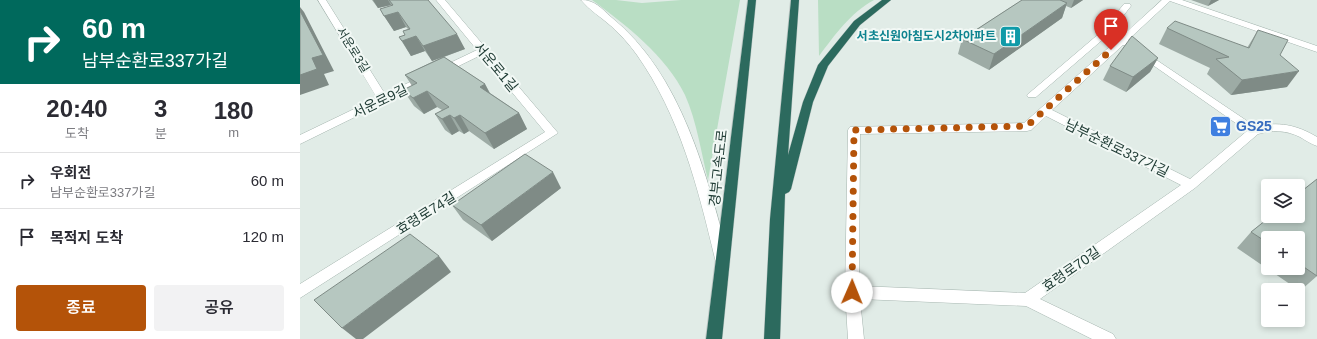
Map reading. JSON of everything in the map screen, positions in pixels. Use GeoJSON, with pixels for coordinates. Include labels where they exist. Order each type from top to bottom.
{"type":"FeatureCollection","features":[{"type":"Feature","properties":{"kind":"highway","name":"경부고속도로"},"geometry":{"type":"LineString","coordinates":[[714,339],[752,0]]}},
{"type":"Feature","properties":{"kind":"highway"},"geometry":{"type":"LineString","coordinates":[[772,339],[777,219],[795,0]]}},
{"type":"Feature","properties":{"kind":"highway"},"geometry":{"type":"LineString","coordinates":[[777,219],[808,102],[823,65],[857,23],[887,0]]}},
{"type":"Feature","properties":{"kind":"street","name":"서운로3길"},"geometry":{"type":"LineString","coordinates":[[322,0],[383,100]]}},
{"type":"Feature","properties":{"kind":"street","name":"서운로1길"},"geometry":{"type":"LineString","coordinates":[[440,0],[552,133]]}},
{"type":"Feature","properties":{"kind":"street"},"geometry":{"type":"LineString","coordinates":[[585,0],[631,41],[652,67],[663,86],[680,123],[699,173],[723,264]]}},
{"type":"Feature","properties":{"kind":"street","name":"남부순환로337가길"},"geometry":{"type":"LineString","coordinates":[[852,292],[854,130],[1027,126],[1168,0]]}},
{"type":"Feature","properties":{"kind":"street"},"geometry":{"type":"LineString","coordinates":[[1174,0],[1317,49]]}},
{"type":"Feature","properties":{"kind":"street"},"geometry":{"type":"LineString","coordinates":[[1032,95],[1104,34],[1127,6],[1107,31],[1123,40],[1254,131],[1270,127],[1285,128],[1302,133],[1317,142]]}},
{"type":"Feature","properties":{"kind":"street","name":"서운로9길"},"geometry":{"type":"LineString","coordinates":[[300,140],[482,51]]}},
{"type":"Feature","properties":{"kind":"street","name":"남부순환로337가길"},"geometry":{"type":"LineString","coordinates":[[1044,111],[1191,185]]}},
{"type":"Feature","properties":{"kind":"street","name":"효령로70길"},"geometry":{"type":"LineString","coordinates":[[852,292],[1027,300],[1191,185],[1254,131]]}},
{"type":"Feature","properties":{"kind":"street","name":"효령로74길"},"geometry":{"type":"LineString","coordinates":[[300,292],[552,133]]}},
{"type":"Feature","properties":{"kind":"street"},"geometry":{"type":"LineString","coordinates":[[852,292],[856,339]]}},
{"type":"Feature","properties":{"kind":"street"},"geometry":{"type":"LineString","coordinates":[[1027,300],[1108,339]]}},
{"type":"Feature","properties":{"kind":"green space"},"geometry":{"type":"Polygon","coordinates":[[[592,0],[616,0],[642,3],[681,0],[740,0],[708,180],[693,116],[685,95],[677,81],[668,68],[644,42],[592,0]]]}},
{"type":"Feature","properties":{"kind":"green space"},"geometry":{"type":"Polygon","coordinates":[[[818,0],[874,0],[865,5],[850,18],[837,32],[819,56],[818,0]]]}},
{"type":"Feature","properties":{"kind":"building"},"geometry":{"type":"Polygon","coordinates":[[[389,0],[428,0],[457,34],[423,46],[416,36],[402,41],[399,37],[405,35],[403,31],[410,29],[398,12],[384,16],[380,9],[393,5],[389,0]]]}},
{"type":"Feature","properties":{"kind":"building"},"geometry":{"type":"Polygon","coordinates":[[[1022,0],[1060,0],[1067,3],[994,54],[962,39],[1022,0]]]}},
{"type":"Feature","properties":{"kind":"building"},"geometry":{"type":"Polygon","coordinates":[[[300,11],[323,55],[312,58],[317,69],[300,75],[300,11]]]}},
{"type":"Feature","properties":{"kind":"building"},"geometry":{"type":"Polygon","coordinates":[[[1175,21],[1249,48],[1258,30],[1288,40],[1280,55],[1299,71],[1242,80],[1216,59],[1229,57],[1167,28],[1175,21]]]}},
{"type":"Feature","properties":{"kind":"building"},"geometry":{"type":"Polygon","coordinates":[[[1132,36],[1158,58],[1133,77],[1110,66],[1132,36]]]}},
{"type":"Feature","properties":{"kind":"building"},"geometry":{"type":"Polygon","coordinates":[[[444,57],[485,84],[480,87],[519,113],[485,133],[460,115],[454,118],[450,115],[442,119],[435,114],[449,107],[427,91],[413,98],[403,90],[417,83],[405,75],[444,57]]]}},
{"type":"Feature","properties":{"kind":"building"},"geometry":{"type":"Polygon","coordinates":[[[525,154],[553,172],[481,225],[452,205],[525,154]]]}},
{"type":"Feature","properties":{"kind":"building"},"geometry":{"type":"Polygon","coordinates":[[[1317,179],[1317,276],[1305,268],[1305,231],[1261,231],[1261,238],[1251,232],[1262,223],[1305,223],[1305,188],[1317,179]]]}},
{"type":"Feature","properties":{"kind":"building"},"geometry":{"type":"Polygon","coordinates":[[[410,234],[439,256],[342,328],[314,300],[410,234]]]}},
{"type":"Feature","properties":{"kind":"place","name":"서초신원아침도시2차아파트"},"geometry":{"type":"Point","coordinates":[1011,36]}},
{"type":"Feature","properties":{"kind":"place","name":"GS25"},"geometry":{"type":"Point","coordinates":[1220,126]}},
{"type":"Feature","properties":{"kind":"route"},"geometry":{"type":"LineString","coordinates":[[852,292],[854,130],[1027,126],[1111,50]]}}]}
